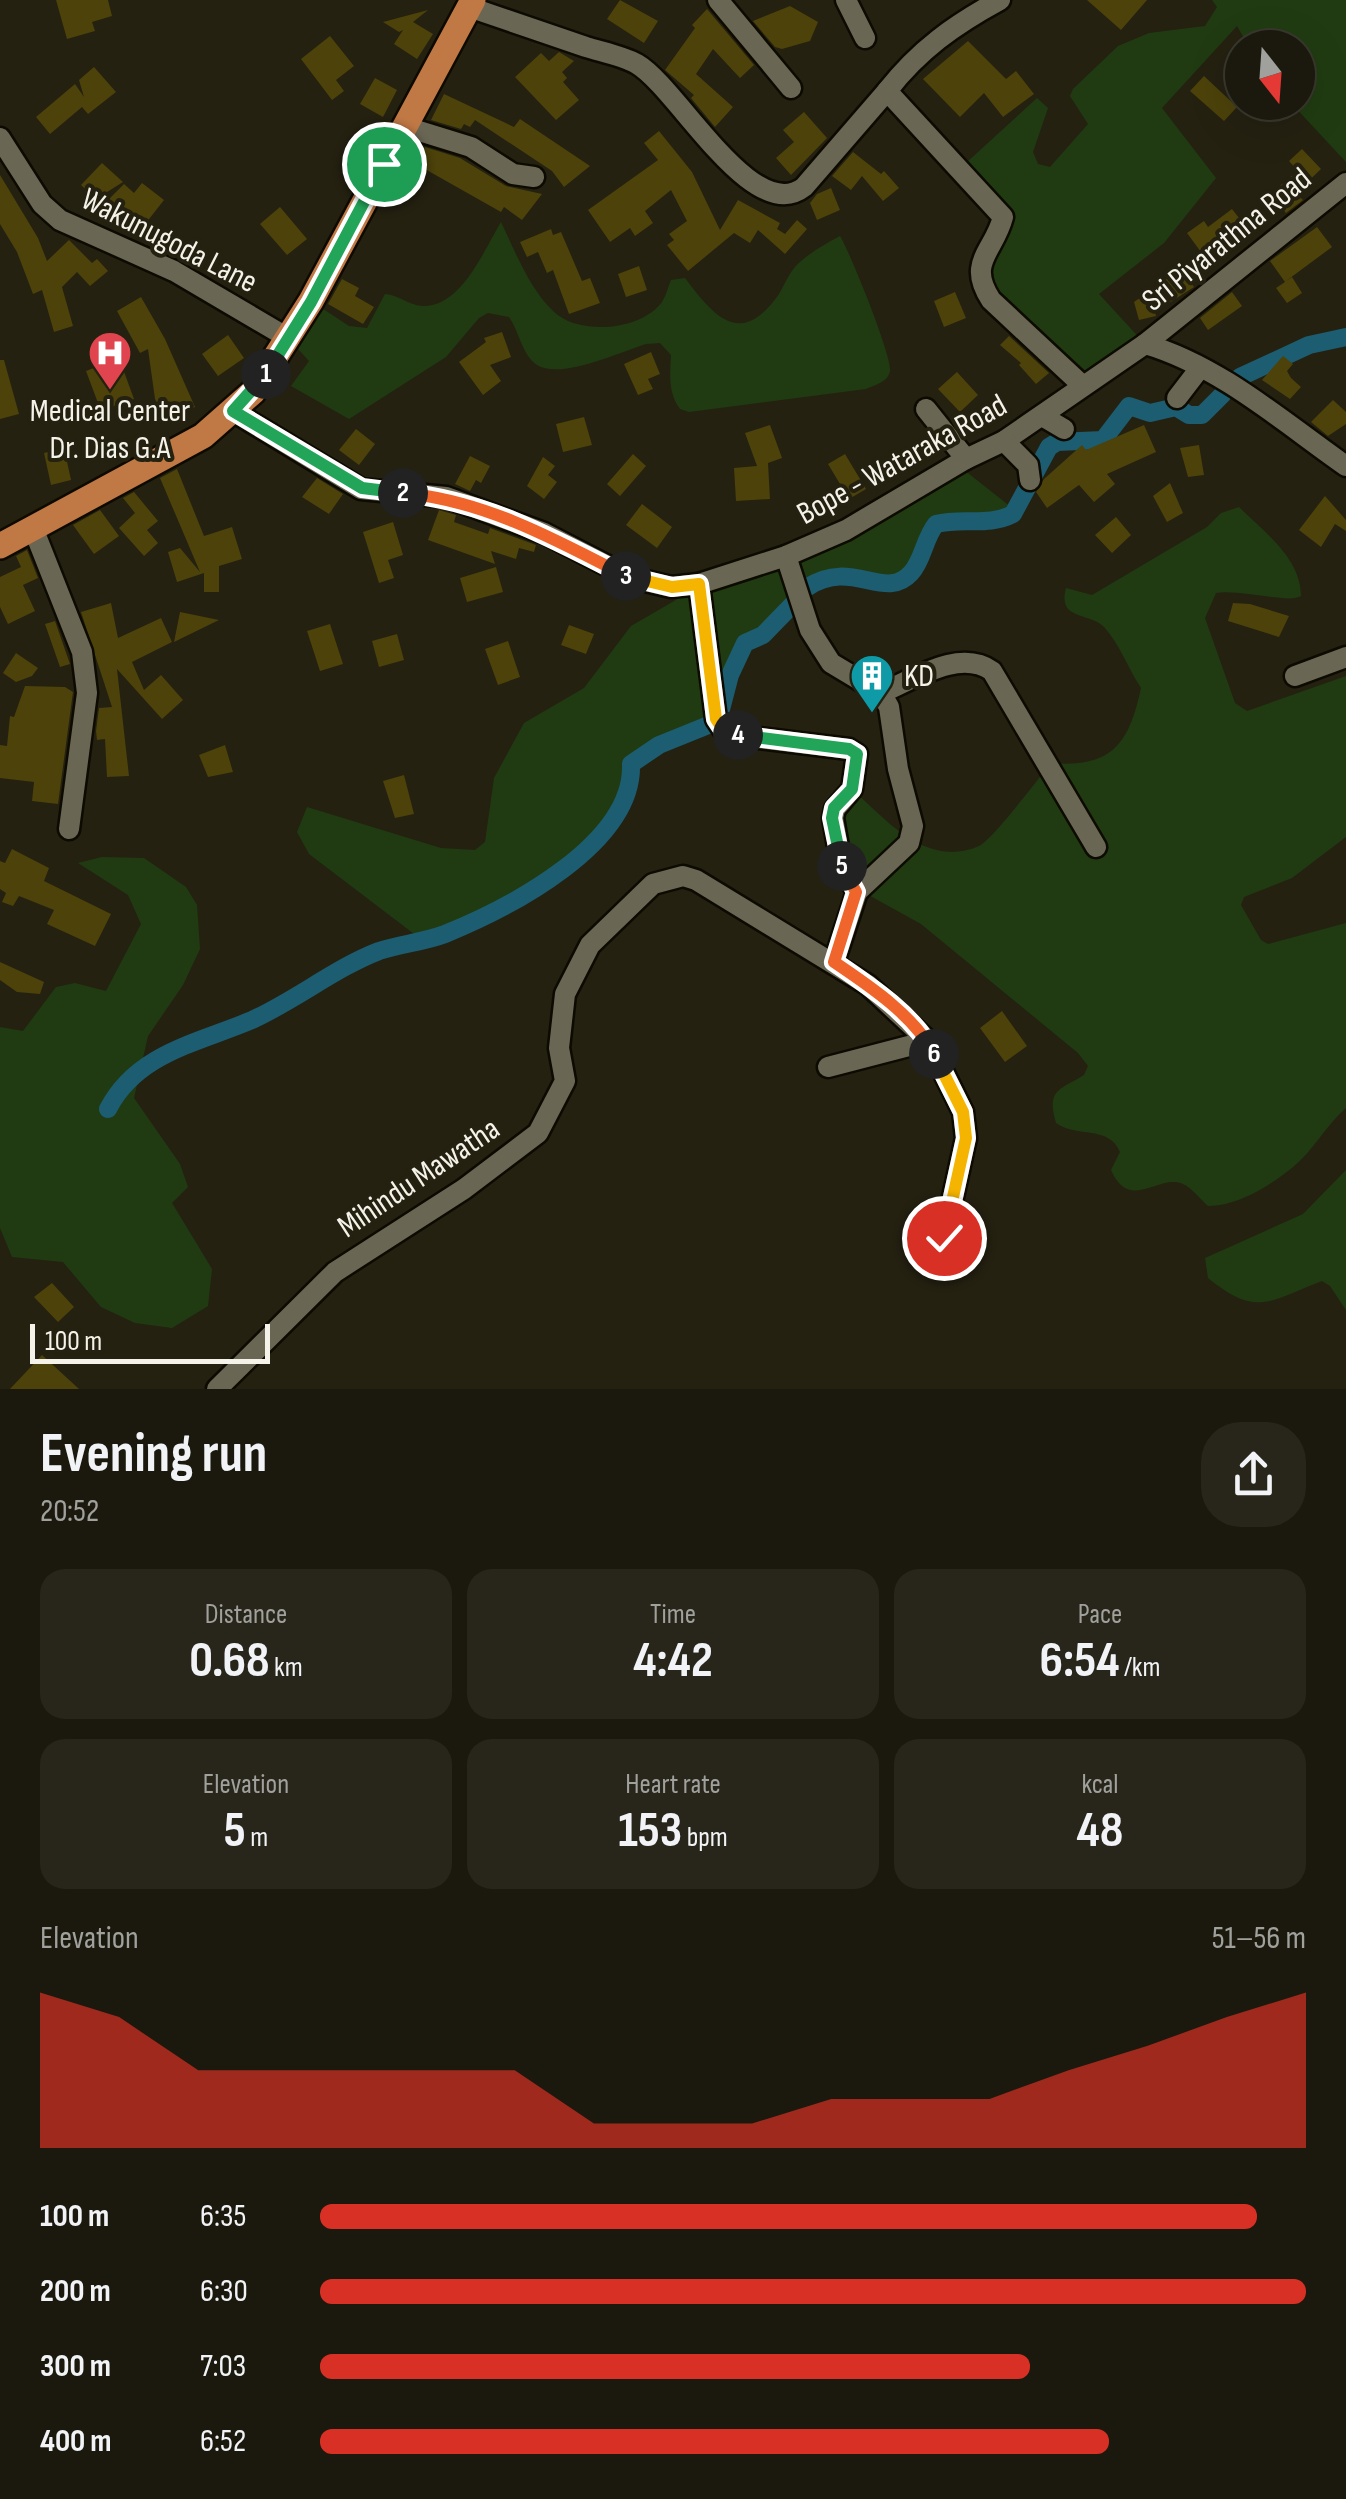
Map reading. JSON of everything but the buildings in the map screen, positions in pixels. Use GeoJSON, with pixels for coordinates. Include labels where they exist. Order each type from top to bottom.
{"type":"FeatureCollection","features":[{"type":"Feature","properties":{"kind":"main road"},"geometry":{"type":"LineString","coordinates":[[0,546],[203,436],[253,392],[367,201],[403,126],[471,4]]}},
{"type":"Feature","properties":{"kind":"street"},"geometry":{"type":"LineString","coordinates":[[718,0],[791,88]]}},
{"type":"Feature","properties":{"kind":"street"},"geometry":{"type":"LineString","coordinates":[[846,0],[865,38]]}},
{"type":"Feature","properties":{"kind":"street"},"geometry":{"type":"LineString","coordinates":[[471,4],[639,65],[753,183],[775,196],[796,193],[913,58],[950,27],[1000,0]]}},
{"type":"Feature","properties":{"kind":"street"},"geometry":{"type":"LineString","coordinates":[[887,91],[1003,217],[999,232],[979,264],[980,284],[990,300],[1082,385]]}},
{"type":"Feature","properties":{"kind":"street"},"geometry":{"type":"LineString","coordinates":[[403,126],[471,147],[513,174],[534,178]]}},
{"type":"Feature","properties":{"kind":"street","name":"Wakunugoda Lane"},"geometry":{"type":"LineString","coordinates":[[0,138],[42,204],[60,220],[174,271],[288,338]]}},
{"type":"Feature","properties":{"kind":"street","name":"Sri Piyarathna Road"},"geometry":{"type":"LineString","coordinates":[[1146,344],[1346,183]]}},
{"type":"Feature","properties":{"kind":"street"},"geometry":{"type":"LineString","coordinates":[[1146,344],[1242,391],[1346,466]]}},
{"type":"Feature","properties":{"kind":"street","name":"Bope - Wataraka Road"},"geometry":{"type":"LineString","coordinates":[[233,411],[362,488],[446,497],[544,533],[630,578],[672,587],[699,584],[786,556],[846,530],[966,459],[1004,442],[1146,344]]}},
{"type":"Feature","properties":{"kind":"street"},"geometry":{"type":"LineString","coordinates":[[1177,398],[1200,368]]}},
{"type":"Feature","properties":{"kind":"street"},"geometry":{"type":"LineString","coordinates":[[926,409],[966,459]]}},
{"type":"Feature","properties":{"kind":"street"},"geometry":{"type":"LineString","coordinates":[[1042,416],[1064,429]]}},
{"type":"Feature","properties":{"kind":"street"},"geometry":{"type":"LineString","coordinates":[[1004,442],[1028,464],[1030,480]]}},
{"type":"Feature","properties":{"kind":"street"},"geometry":{"type":"LineString","coordinates":[[33,528],[82,652],[86,679],[68,829]]}},
{"type":"Feature","properties":{"kind":"street"},"geometry":{"type":"LineString","coordinates":[[786,556],[810,630],[831,664],[881,692],[890,707],[898,770],[913,826],[909,843],[856,892],[834,962]]}},
{"type":"Feature","properties":{"kind":"street"},"geometry":{"type":"LineString","coordinates":[[699,584],[716,719],[726,734],[849,749],[857,754],[852,789],[834,808],[832,818],[841,864],[856,892]]}},
{"type":"Feature","properties":{"kind":"street"},"geometry":{"type":"LineString","coordinates":[[1295,676],[1346,656]]}},
{"type":"Feature","properties":{"kind":"street"},"geometry":{"type":"LineString","coordinates":[[881,692],[961,661],[979,662],[992,672],[1096,846]]}},
{"type":"Feature","properties":{"kind":"street","name":"Mihindu Mawatha"},"geometry":{"type":"LineString","coordinates":[[217,1389],[334,1272],[464,1189],[538,1133],[564,1080],[559,1048],[565,994],[590,945],[653,884],[683,876],[834,962],[868,985],[928,1041],[963,1112],[966,1138],[944,1238]]}},
{"type":"Feature","properties":{"kind":"street"},"geometry":{"type":"LineString","coordinates":[[828,1067],[928,1041]]}},
{"type":"Feature","properties":{"kind":"green space"},"geometry":{"type":"Polygon","coordinates":[[[1212,0],[1346,0],[1346,162],[1307,120],[1315,120],[1315,30],[1239,30],[1237,26],[1225,30],[1225,39],[1162,108],[1216,178],[1164,243],[1099,294],[1145,344],[1082,385],[980,284],[999,232],[966,163],[1037,98],[1048,108],[1033,152],[1038,164],[1050,167],[1088,124],[1070,96],[1073,89],[1118,46],[1149,33],[1205,26],[1217,7],[1212,0]]]}},
{"type":"Feature","properties":{"kind":"green space"},"geometry":{"type":"Polygon","coordinates":[[[501,222],[544,302],[564,319],[593,327],[640,319],[662,302],[671,280],[685,278],[718,315],[740,323],[752,320],[779,294],[800,262],[840,236],[878,326],[889,375],[866,389],[689,412],[680,409],[673,397],[671,355],[660,343],[575,367],[548,369],[537,365],[528,355],[509,317],[488,313],[479,318],[446,357],[349,419],[291,386],[309,361],[288,338],[311,301],[349,326],[367,328],[385,294],[422,306],[436,304],[460,288],[501,222]]]}},
{"type":"Feature","properties":{"kind":"green space"},"geometry":{"type":"Polygon","coordinates":[[[959,466],[1016,511],[998,520],[936,524],[909,574],[891,586],[837,574],[823,577],[789,617],[745,643],[730,675],[719,720],[659,745],[631,764],[626,795],[605,835],[539,886],[466,925],[422,940],[309,854],[297,832],[307,807],[441,848],[475,850],[485,842],[494,778],[524,723],[584,688],[631,626],[700,586],[777,564],[959,466]]]}},
{"type":"Feature","properties":{"kind":"green space"},"geometry":{"type":"Polygon","coordinates":[[[1239,507],[1288,557],[1301,596],[1216,593],[1205,618],[1235,703],[1247,711],[1346,676],[1346,837],[1292,878],[1244,897],[1241,905],[1261,940],[1268,944],[1346,923],[1346,1108],[1284,1174],[1242,1199],[1208,1206],[1186,1186],[1174,1182],[1127,1189],[1111,1170],[1120,1152],[1115,1144],[1100,1135],[1056,1123],[1054,1097],[1084,1075],[1088,1066],[1078,1053],[921,924],[856,888],[835,809],[852,789],[909,838],[942,851],[960,851],[986,841],[1051,763],[1089,761],[1114,748],[1130,724],[1141,688],[1104,627],[1066,606],[1066,588],[1092,595],[1207,527],[1221,513],[1239,507]]]}},
{"type":"Feature","properties":{"kind":"green space"},"geometry":{"type":"Polygon","coordinates":[[[102,857],[144,858],[186,887],[197,905],[200,949],[183,985],[148,1036],[134,1098],[180,1164],[188,1187],[172,1203],[212,1269],[208,1306],[172,1328],[135,1323],[101,1307],[63,1262],[12,1257],[0,1228],[0,1027],[23,1031],[56,987],[75,983],[106,991],[141,924],[128,895],[78,863],[102,857]]]}},
{"type":"Feature","properties":{"kind":"green space"},"geometry":{"type":"Polygon","coordinates":[[[1346,1170],[1346,1310],[1322,1281],[1276,1299],[1252,1302],[1208,1278],[1205,1258],[1303,1214],[1346,1170]]]}},
{"type":"Feature","properties":{"kind":"waterway"},"geometry":{"type":"LineString","coordinates":[[1240,377],[1309,345],[1346,337]]}},
{"type":"Feature","properties":{"kind":"waterway"},"geometry":{"type":"LineString","coordinates":[[808,587],[839,577],[879,583],[901,581],[915,568],[936,524],[994,520],[1013,514],[1049,447],[1057,442],[1103,440],[1129,406],[1150,413],[1176,407],[1189,415],[1202,415],[1223,394]]}},
{"type":"Feature","properties":{"kind":"waterway"},"geometry":{"type":"LineString","coordinates":[[719,717],[730,675],[745,643],[763,635],[795,602]]}},
{"type":"Feature","properties":{"kind":"waterway"},"geometry":{"type":"LineString","coordinates":[[108,1109],[135,1075],[171,1052],[252,1020],[363,958],[445,934],[533,890],[590,846],[612,821],[626,793],[631,764],[659,745],[711,724]]}},
{"type":"Feature","properties":{"kind":"place","name":"Medical Center Dr. Dias G.A"},"geometry":{"type":"Point","coordinates":[110,391]}},
{"type":"Feature","properties":{"kind":"place","name":"KD"},"geometry":{"type":"Point","coordinates":[872,714]}},
{"type":"Feature","properties":{"kind":"route"},"geometry":{"type":"LineString","coordinates":[[384,164],[311,302],[268,372],[233,411],[362,488],[446,497],[544,533],[630,578],[672,587],[699,584],[716,719],[726,734],[849,749],[857,754],[852,789],[834,808],[832,818],[840,843],[841,864],[856,892],[834,962],[868,985],[928,1041],[963,1112],[966,1138],[944,1238]]}}]}
